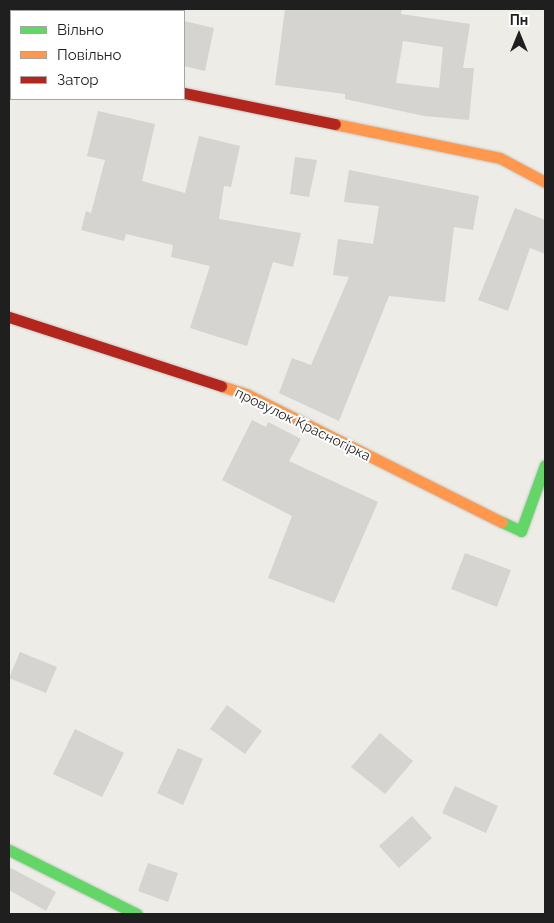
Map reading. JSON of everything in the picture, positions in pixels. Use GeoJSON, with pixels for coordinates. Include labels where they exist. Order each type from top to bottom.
{"type":"FeatureCollection","features":[{"type":"Feature","properties":{"kind":"street"},"geometry":{"type":"LineString","coordinates":[[185,93],[500,158],[545,182]]}},
{"type":"Feature","properties":{"kind":"street","name":"провулок Красногірка"},"geometry":{"type":"LineString","coordinates":[[9,317],[246,394],[521,531],[545,465]]}},
{"type":"Feature","properties":{"kind":"street"},"geometry":{"type":"LineString","coordinates":[[9,850],[136,914]]}},
{"type":"Feature","properties":{"kind":"building"},"geometry":{"type":"Polygon","coordinates":[[[285,9],[402,9],[401,14],[470,24],[463,68],[474,68],[469,120],[424,116],[345,99],[345,94],[275,85],[285,9]],[[403,41],[396,83],[439,88],[443,47],[403,41]]]}},
{"type":"Feature","properties":{"kind":"building"},"geometry":{"type":"Polygon","coordinates":[[[185,21],[214,28],[205,71],[185,66],[185,21]]]}},
{"type":"Feature","properties":{"kind":"building"},"geometry":{"type":"Polygon","coordinates":[[[98,111],[155,124],[142,181],[185,193],[199,136],[240,146],[231,187],[224,186],[219,219],[301,233],[293,267],[273,262],[247,346],[190,328],[210,266],[171,257],[173,245],[126,234],[124,241],[81,230],[86,211],[91,213],[105,160],[87,156],[98,111]]]}},
{"type":"Feature","properties":{"kind":"building"},"geometry":{"type":"Polygon","coordinates":[[[295,157],[317,160],[309,197],[290,194],[295,157]]]}},
{"type":"Feature","properties":{"kind":"building"},"geometry":{"type":"Polygon","coordinates":[[[349,170],[479,196],[473,230],[454,227],[445,302],[389,296],[339,421],[279,393],[292,358],[311,365],[349,277],[333,275],[338,239],[373,244],[379,206],[344,202],[349,170]]]}},
{"type":"Feature","properties":{"kind":"building"},"geometry":{"type":"Polygon","coordinates":[[[515,208],[545,220],[545,254],[530,248],[508,311],[478,300],[515,208]]]}},
{"type":"Feature","properties":{"kind":"building"},"geometry":{"type":"Polygon","coordinates":[[[252,420],[266,427],[268,422],[301,439],[289,461],[378,502],[334,603],[268,578],[292,516],[222,480],[252,420]]]}},
{"type":"Feature","properties":{"kind":"building"},"geometry":{"type":"Polygon","coordinates":[[[465,553],[511,570],[497,607],[451,589],[465,553]]]}},
{"type":"Feature","properties":{"kind":"building"},"geometry":{"type":"Polygon","coordinates":[[[20,652],[57,667],[46,693],[9,678],[20,652]]]}},
{"type":"Feature","properties":{"kind":"building"},"geometry":{"type":"Polygon","coordinates":[[[227,705],[262,731],[245,754],[210,729],[227,705]]]}},
{"type":"Feature","properties":{"kind":"building"},"geometry":{"type":"Polygon","coordinates":[[[75,729],[124,753],[102,797],[53,774],[75,729]]]}},
{"type":"Feature","properties":{"kind":"building"},"geometry":{"type":"Polygon","coordinates":[[[380,733],[413,761],[385,794],[351,767],[380,733]]]}},
{"type":"Feature","properties":{"kind":"building"},"geometry":{"type":"Polygon","coordinates":[[[178,748],[203,759],[183,805],[157,793],[178,748]]]}},
{"type":"Feature","properties":{"kind":"building"},"geometry":{"type":"Polygon","coordinates":[[[455,786],[498,806],[486,833],[442,813],[455,786]]]}},
{"type":"Feature","properties":{"kind":"building"},"geometry":{"type":"Polygon","coordinates":[[[412,816],[432,838],[399,868],[379,846],[412,816]]]}},
{"type":"Feature","properties":{"kind":"building"},"geometry":{"type":"Polygon","coordinates":[[[148,863],[178,873],[168,902],[138,891],[148,863]]]}},
{"type":"Feature","properties":{"kind":"building"},"geometry":{"type":"Polygon","coordinates":[[[9,867],[56,892],[46,911],[9,890],[9,867]]]}},
{"type":"Feature","properties":{"kind":"traffic: fast"},"geometry":{"type":"LineString","coordinates":[[502,522],[521,531],[545,465]]}},
{"type":"Feature","properties":{"kind":"traffic: fast"},"geometry":{"type":"LineString","coordinates":[[9,850],[137,914]]}},
{"type":"Feature","properties":{"kind":"traffic: slow"},"geometry":{"type":"LineString","coordinates":[[335,124],[500,158],[545,182]]}},
{"type":"Feature","properties":{"kind":"traffic: slow"},"geometry":{"type":"LineString","coordinates":[[221,386],[246,394],[502,522]]}},
{"type":"Feature","properties":{"kind":"traffic: jam"},"geometry":{"type":"LineString","coordinates":[[185,93],[335,124]]}},
{"type":"Feature","properties":{"kind":"traffic: jam"},"geometry":{"type":"LineString","coordinates":[[9,317],[221,386]]}}]}
